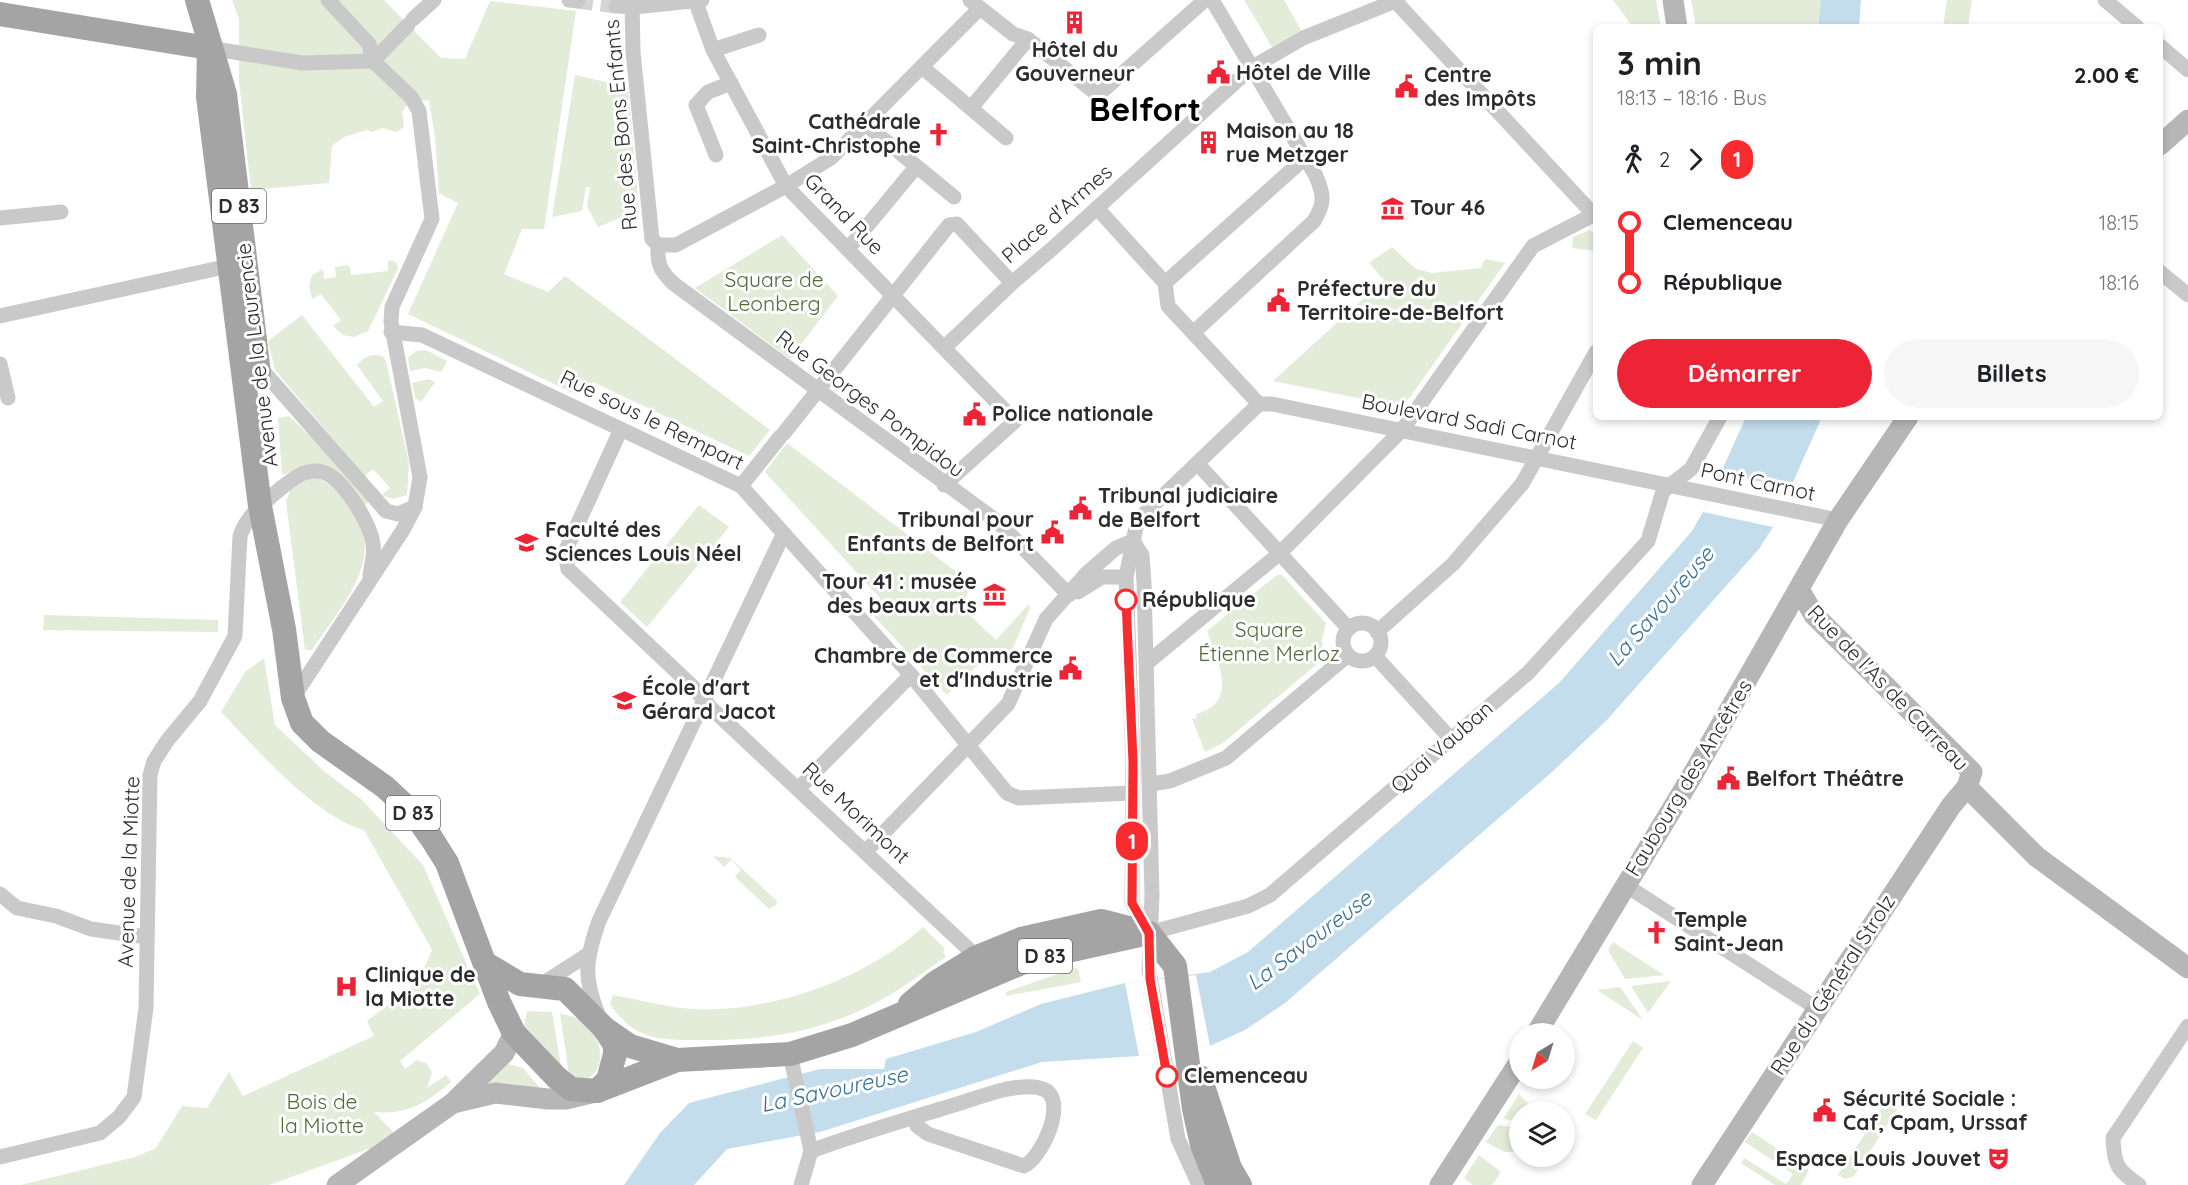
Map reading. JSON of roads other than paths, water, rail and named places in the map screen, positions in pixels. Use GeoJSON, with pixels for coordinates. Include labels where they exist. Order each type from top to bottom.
{"type":"FeatureCollection","features":[{"type":"Feature","properties":{"kind":"main road","name":"Avenue de la Laurencie"},"geometry":{"type":"LineString","coordinates":[[197,0],[209,48],[225,94],[258,366],[266,501]]}},
{"type":"Feature","properties":{"kind":"main road"},"geometry":{"type":"LineString","coordinates":[[1673,0],[1677,24]]}},
{"type":"Feature","properties":{"kind":"main road"},"geometry":{"type":"LineString","coordinates":[[0,14],[209,48]]}},
{"type":"Feature","properties":{"kind":"main road","name":"Avenue de la Laurencie"},"geometry":{"type":"LineString","coordinates":[[209,48],[208,97],[237,331],[266,501],[282,563],[284,629],[293,698],[302,723],[314,735],[385,787],[415,815],[432,839],[447,863],[488,965],[497,996],[514,1033]]}},
{"type":"Feature","properties":{"kind":"main road"},"geometry":{"type":"LineString","coordinates":[[2163,142],[2188,120]]}},
{"type":"Feature","properties":{"kind":"main road","name":"Faubourg des Ancêtres"},"geometry":{"type":"LineString","coordinates":[[1543,1023],[1800,591],[1838,520],[1906,420]]}},
{"type":"Feature","properties":{"kind":"main road","name":"Rue de l'As de Carreau"},"geometry":{"type":"LineString","coordinates":[[1800,591],[1804,603],[1814,615],[1970,780],[2037,857],[2188,968]]}},
{"type":"Feature","properties":{"kind":"main road","name":"Rue du Général Strolz"},"geometry":{"type":"LineString","coordinates":[[1702,1185],[1970,780]]}},
{"type":"Feature","properties":{"kind":"main road","name":"Quai Vauban"},"geometry":{"type":"LineString","coordinates":[[900,1013],[935,983],[977,957],[1021,939],[1101,921],[1149,933]]}},
{"type":"Feature","properties":{"kind":"main road"},"geometry":{"type":"LineString","coordinates":[[1149,933],[1175,971],[1192,1099],[1200,1136],[1218,1185]]}},
{"type":"Feature","properties":{"kind":"main road","name":"Quai Vauban"},"geometry":{"type":"LineString","coordinates":[[604,1028],[630,1047],[677,1060],[793,1064],[900,1013],[1031,959],[1149,933]]}},
{"type":"Feature","properties":{"kind":"main road"},"geometry":{"type":"LineString","coordinates":[[453,1103],[495,1093],[548,1100],[566,1099],[597,1091],[608,1080],[615,1054],[615,1045],[604,1028],[565,989],[520,984],[488,965]]}},
{"type":"Feature","properties":{"kind":"main road"},"geometry":{"type":"LineString","coordinates":[[337,1185],[453,1103],[504,1053],[514,1033],[513,1013],[518,1002],[537,987]]}},
{"type":"Feature","properties":{"kind":"main road"},"geometry":{"type":"LineString","coordinates":[[514,1033],[550,1071],[571,1089],[597,1091]]}},
{"type":"Feature","properties":{"kind":"main road"},"geometry":{"type":"LineString","coordinates":[[1187,1050],[1199,1073],[1230,1168],[1240,1185]]}},
{"type":"Feature","properties":{"kind":"main road","name":"Quai Vauban"},"geometry":{"type":"LineString","coordinates":[[597,1091],[677,1060]]}},
{"type":"Feature","properties":{"kind":"main road"},"geometry":{"type":"LineString","coordinates":[[1440,1185],[1509,1078]]}},
{"type":"Feature","properties":{"kind":"street"},"geometry":{"type":"LineString","coordinates":[[293,698],[415,507],[420,477],[392,332],[392,307],[432,219],[419,111],[379,56],[328,0]]}},
{"type":"Feature","properties":{"kind":"street"},"geometry":{"type":"LineString","coordinates":[[209,48],[302,63],[379,56],[434,0]]}},
{"type":"Feature","properties":{"kind":"street"},"geometry":{"type":"LineString","coordinates":[[616,6],[697,0]]}},
{"type":"Feature","properties":{"kind":"street","name":"Grand Rue"},"geometry":{"type":"LineString","coordinates":[[697,0],[713,50],[786,186],[1015,421],[944,485]]}},
{"type":"Feature","properties":{"kind":"street"},"geometry":{"type":"LineString","coordinates":[[657,245],[676,245],[786,186],[831,158],[980,8],[1013,34],[1028,39],[1098,95],[1205,0]]}},
{"type":"Feature","properties":{"kind":"street"},"geometry":{"type":"LineString","coordinates":[[1193,333],[1314,221],[1324,205],[1323,194],[1305,158],[1212,0]]}},
{"type":"Feature","properties":{"kind":"street"},"geometry":{"type":"LineString","coordinates":[[2105,0],[2133,24]]}},
{"type":"Feature","properties":{"kind":"street"},"geometry":{"type":"LineString","coordinates":[[1397,1],[1593,214]]}},
{"type":"Feature","properties":{"kind":"street","name":"Place d'Armes"},"geometry":{"type":"LineString","coordinates":[[894,296],[949,225],[957,224],[1012,282],[1251,68],[1303,38],[1397,1]]}},
{"type":"Feature","properties":{"kind":"street","name":"Rue des Bons Enfants"},"geometry":{"type":"LineString","coordinates":[[633,4],[633,52],[644,168],[652,240],[657,245]]}},
{"type":"Feature","properties":{"kind":"street"},"geometry":{"type":"LineString","coordinates":[[713,50],[759,35]]}},
{"type":"Feature","properties":{"kind":"street"},"geometry":{"type":"LineString","coordinates":[[970,108],[1028,39]]}},
{"type":"Feature","properties":{"kind":"street"},"geometry":{"type":"LineString","coordinates":[[2163,49],[2188,70]]}},
{"type":"Feature","properties":{"kind":"street"},"geometry":{"type":"LineString","coordinates":[[922,67],[1006,138]]}},
{"type":"Feature","properties":{"kind":"street"},"geometry":{"type":"LineString","coordinates":[[716,155],[696,105],[700,98],[731,83]]}},
{"type":"Feature","properties":{"kind":"street"},"geometry":{"type":"LineString","coordinates":[[865,124],[954,197]]}},
{"type":"Feature","properties":{"kind":"street"},"geometry":{"type":"LineString","coordinates":[[1165,283],[1305,158]]}},
{"type":"Feature","properties":{"kind":"street"},"geometry":{"type":"LineString","coordinates":[[848,249],[916,167]]}},
{"type":"Feature","properties":{"kind":"street"},"geometry":{"type":"LineString","coordinates":[[1097,208],[1165,283],[1168,306],[1259,404],[1142,516],[1136,527],[1133,541],[1126,577],[1132,793],[1132,903],[1149,933]]}},
{"type":"Feature","properties":{"kind":"street"},"geometry":{"type":"LineString","coordinates":[[0,218],[61,212]]}},
{"type":"Feature","properties":{"kind":"street"},"geometry":{"type":"LineString","coordinates":[[1147,663],[1280,553],[1402,430],[1533,246],[1593,217]]}},
{"type":"Feature","properties":{"kind":"street","name":"Rue Georges Pompidou"},"geometry":{"type":"LineString","coordinates":[[657,245],[657,261],[662,273],[668,279],[944,485],[998,522],[1069,595]]}},
{"type":"Feature","properties":{"kind":"street"},"geometry":{"type":"LineString","coordinates":[[0,316],[229,266],[238,272],[250,291]]}},
{"type":"Feature","properties":{"kind":"street"},"geometry":{"type":"LineString","coordinates":[[2163,274],[2188,295]]}},
{"type":"Feature","properties":{"kind":"street"},"geometry":{"type":"LineString","coordinates":[[944,348],[1012,282]]}},
{"type":"Feature","properties":{"kind":"street"},"geometry":{"type":"LineString","coordinates":[[741,486],[894,296]]}},
{"type":"Feature","properties":{"kind":"street"},"geometry":{"type":"LineString","coordinates":[[237,331],[249,345],[250,356],[258,366],[386,511],[398,514],[415,507]]}},
{"type":"Feature","properties":{"kind":"street","name":"Rue sous le Rempart"},"geometry":{"type":"LineString","coordinates":[[392,332],[422,335],[741,486],[911,675],[1007,793],[1019,798],[1132,793]]}},
{"type":"Feature","properties":{"kind":"street"},"geometry":{"type":"LineString","coordinates":[[1377,632],[1453,564],[1522,484],[1539,458],[1593,358]]}},
{"type":"Feature","properties":{"kind":"street"},"geometry":{"type":"LineString","coordinates":[[0,364],[8,398]]}},
{"type":"Feature","properties":{"kind":"street","name":"Boulevard Sadi Carnot"},"geometry":{"type":"LineString","coordinates":[[1259,404],[1272,404],[1670,485]]}},
{"type":"Feature","properties":{"kind":"street"},"geometry":{"type":"LineString","coordinates":[[1670,485],[1691,469],[1718,420]]}},
{"type":"Feature","properties":{"kind":"street","name":"Rue Morimont"},"geometry":{"type":"LineString","coordinates":[[621,429],[565,552],[568,569],[977,957]]}},
{"type":"Feature","properties":{"kind":"street"},"geometry":{"type":"LineString","coordinates":[[1197,464],[1349,628]]}},
{"type":"Feature","properties":{"kind":"street","name":"Avenue de la Miotte"},"geometry":{"type":"LineString","coordinates":[[0,1157],[100,1133],[119,1117],[134,1097],[146,1008],[150,775],[154,761],[167,741],[200,701],[235,636],[240,537],[244,523],[290,481],[309,472],[321,471],[332,476],[364,514],[374,544],[370,576]]}},
{"type":"Feature","properties":{"kind":"street","name":"Pont Carnot"},"geometry":{"type":"LineString","coordinates":[[1670,485],[1838,520]]}},
{"type":"Feature","properties":{"kind":"street","name":"Quai Vauban"},"geometry":{"type":"LineString","coordinates":[[1149,933],[1248,906],[1270,896],[1529,672],[1648,541],[1660,499],[1670,485]]}},
{"type":"Feature","properties":{"kind":"street"},"geometry":{"type":"LineString","coordinates":[[604,1028],[588,990],[587,955],[599,921],[706,701],[783,535]]}},
{"type":"Feature","properties":{"kind":"street"},"geometry":{"type":"LineString","coordinates":[[866,852],[1008,704],[1046,619],[1086,574],[1116,548],[1133,541]]}},
{"type":"Feature","properties":{"kind":"street"},"geometry":{"type":"LineString","coordinates":[[1133,541],[1142,555],[1147,663],[1152,896],[1149,933],[1150,979],[1178,1139],[1199,1185]]}},
{"type":"Feature","properties":{"kind":"street"},"geometry":{"type":"LineString","coordinates":[[1069,595],[1102,577],[1126,577]]}},
{"type":"Feature","properties":{"kind":"street"},"geometry":{"type":"LineString","coordinates":[[1361,624],[1373,627],[1381,641],[1375,656],[1364,661],[1348,655],[1344,644],[1349,628],[1361,624]]}},
{"type":"Feature","properties":{"kind":"street"},"geometry":{"type":"LineString","coordinates":[[1150,784],[1170,781],[1226,758],[1348,655]]}},
{"type":"Feature","properties":{"kind":"street"},"geometry":{"type":"LineString","coordinates":[[1375,656],[1450,738]]}},
{"type":"Feature","properties":{"kind":"street"},"geometry":{"type":"LineString","coordinates":[[799,788],[911,675]]}},
{"type":"Feature","properties":{"kind":"street"},"geometry":{"type":"LineString","coordinates":[[1625,885],[1818,1009]]}},
{"type":"Feature","properties":{"kind":"street"},"geometry":{"type":"LineString","coordinates":[[0,894],[17,908],[56,916],[90,929],[147,937]]}},
{"type":"Feature","properties":{"kind":"street"},"geometry":{"type":"LineString","coordinates":[[537,987],[587,955]]}},
{"type":"Feature","properties":{"kind":"street"},"geometry":{"type":"LineString","coordinates":[[2139,1185],[2121,1173],[2114,1160],[2113,1138],[2188,1026]]}},
{"type":"Feature","properties":{"kind":"street"},"geometry":{"type":"LineString","coordinates":[[793,1064],[811,1151],[801,1185]]}},
{"type":"Feature","properties":{"kind":"street"},"geometry":{"type":"LineString","coordinates":[[811,1151],[915,1117],[1008,1089],[1037,1087],[1049,1093],[1053,1102],[1048,1135],[1032,1162],[1024,1166],[928,1134],[917,1126],[915,1117]]}},
{"type":"Feature","properties":{"kind":"water"},"geometry":{"type":"Polygon","coordinates":[[[1821,0],[1861,0],[1859,24],[1818,24],[1821,0]]]}},
{"type":"Feature","properties":{"kind":"water","name":"La Savoureuse"},"geometry":{"type":"Polygon","coordinates":[[[1745,420],[1821,420],[1773,527],[1759,549],[1605,722],[1552,772],[1285,1003],[1245,1030],[1210,1046],[1139,1056],[1042,1062],[820,1132],[727,1149],[694,1185],[624,1185],[660,1133],[689,1103],[820,1069],[884,1069],[886,1059],[976,1032],[1041,1004],[1125,983],[1210,972],[1248,952],[1559,683],[1692,531],[1745,420]]]}},
{"type":"Feature","properties":{"kind":"tunnel"},"geometry":{"type":"LineString","coordinates":[[578,1],[616,6]]}},
{"type":"Feature","properties":{"kind":"place","name":"Hôtel du Gouverneur"},"geometry":{"type":"Point","coordinates":[1075,22]}},
{"type":"Feature","properties":{"kind":"place","name":"Hôtel de Ville"},"geometry":{"type":"Point","coordinates":[1218,73]}},
{"type":"Feature","properties":{"kind":"place","name":"Centre des Impôts"},"geometry":{"type":"Point","coordinates":[1406,87]}},
{"type":"Feature","properties":{"kind":"place","name":"Cathédrale Saint-Christophe"},"geometry":{"type":"Point","coordinates":[939,134]}},
{"type":"Feature","properties":{"kind":"place","name":"Maison au 18 rue Metzger"},"geometry":{"type":"Point","coordinates":[1208,143]}},
{"type":"Feature","properties":{"kind":"place","name":"Tour 46"},"geometry":{"type":"Point","coordinates":[1392,208]}},
{"type":"Feature","properties":{"kind":"place","name":"Préfecture du Territoire-de-Belfort"},"geometry":{"type":"Point","coordinates":[1279,301]}},
{"type":"Feature","properties":{"kind":"place","name":"Police nationale"},"geometry":{"type":"Point","coordinates":[974,414]}},
{"type":"Feature","properties":{"kind":"place","name":"Tribunal judiciaire de Belfort"},"geometry":{"type":"Point","coordinates":[1080,508]}},
{"type":"Feature","properties":{"kind":"place","name":"Tribunal pour Enfants de Belfort"},"geometry":{"type":"Point","coordinates":[1052,532]}},
{"type":"Feature","properties":{"kind":"place","name":"Faculté des Sciences Louis Néel"},"geometry":{"type":"Point","coordinates":[527,542]}},
{"type":"Feature","properties":{"kind":"place","name":"Tour 41 : musée des beaux arts"},"geometry":{"type":"Point","coordinates":[995,594]}},
{"type":"Feature","properties":{"kind":"place","name":"République"},"geometry":{"type":"Point","coordinates":[1126,600]}},
{"type":"Feature","properties":{"kind":"place","name":"Chambre de Commerce et d'Industrie"},"geometry":{"type":"Point","coordinates":[1071,668]}},
{"type":"Feature","properties":{"kind":"place","name":"École d'art Gérard Jacot"},"geometry":{"type":"Point","coordinates":[624,700]}},
{"type":"Feature","properties":{"kind":"place","name":"Belfort Théâtre"},"geometry":{"type":"Point","coordinates":[1728,779]}},
{"type":"Feature","properties":{"kind":"place","name":"Temple Saint-Jean"},"geometry":{"type":"Point","coordinates":[1656,932]}},
{"type":"Feature","properties":{"kind":"place","name":"Clinique de la Miotte"},"geometry":{"type":"Point","coordinates":[347,987]}},
{"type":"Feature","properties":{"kind":"place","name":"Clemenceau"},"geometry":{"type":"Point","coordinates":[1167,1076]}},
{"type":"Feature","properties":{"kind":"place","name":"Sécurité Sociale : Caf, Cpam, Urssaf"},"geometry":{"type":"Point","coordinates":[1825,1111]}},
{"type":"Feature","properties":{"kind":"place","name":"Espace Louis Jouvet"},"geometry":{"type":"Point","coordinates":[1999,1159]}},
{"type":"Feature","properties":{"kind":"district","name":"Belfort"},"geometry":{"type":"Point","coordinates":[1145,109]}},
{"type":"Feature","properties":{"kind":"park label","name":"Square de Leonberg"},"geometry":{"type":"Point","coordinates":[774,292]}},
{"type":"Feature","properties":{"kind":"park label","name":"Square Étienne Merloz"},"geometry":{"type":"Point","coordinates":[1269,642]}},
{"type":"Feature","properties":{"kind":"park label","name":"Bois de la Miotte"},"geometry":{"type":"Point","coordinates":[322,1114]}}]}
